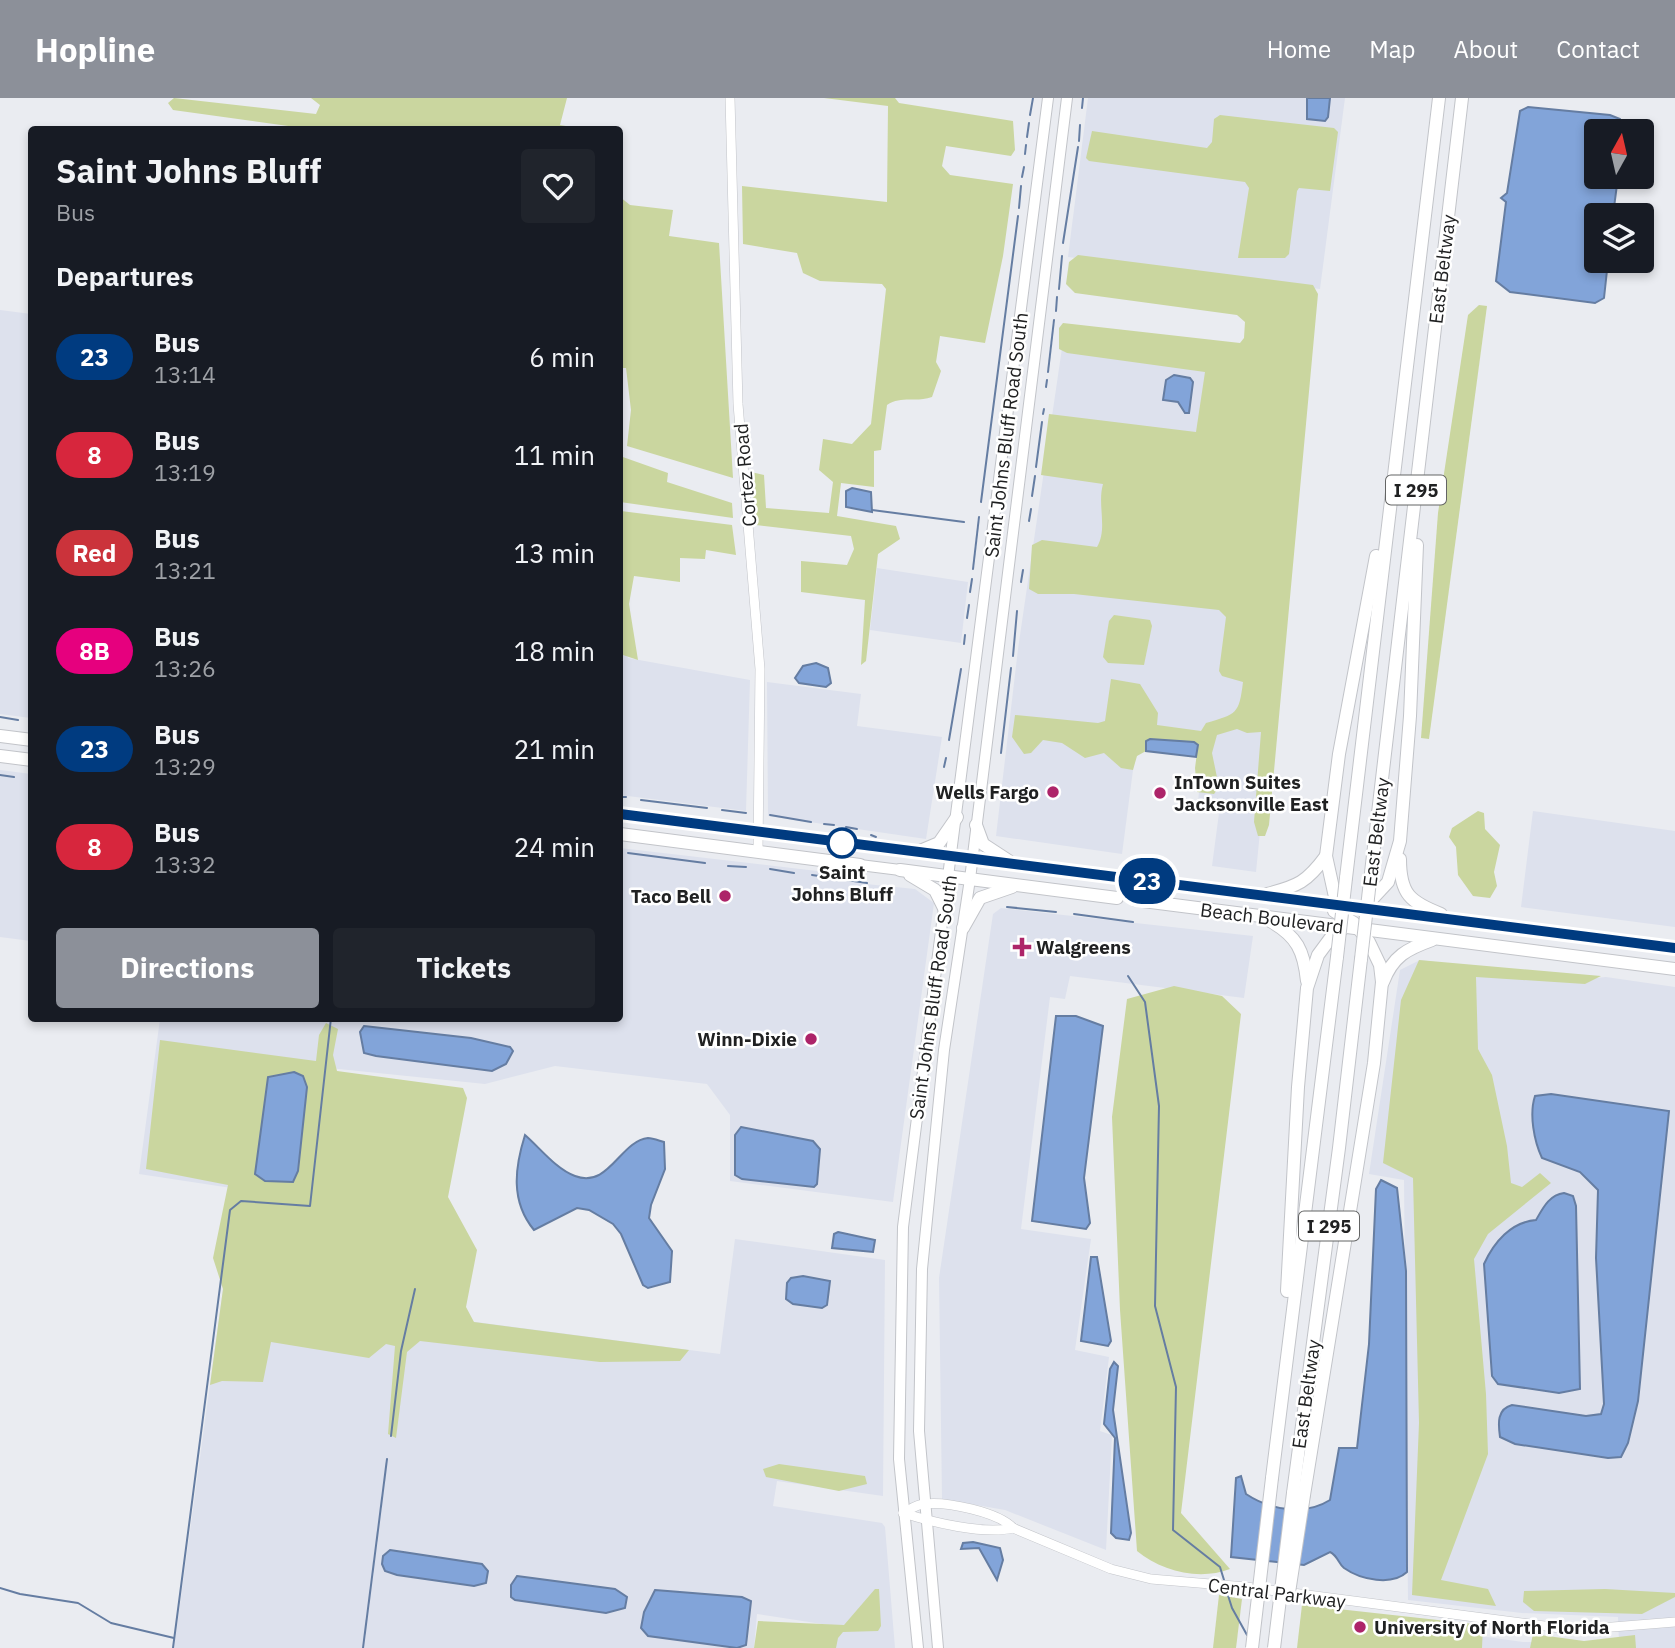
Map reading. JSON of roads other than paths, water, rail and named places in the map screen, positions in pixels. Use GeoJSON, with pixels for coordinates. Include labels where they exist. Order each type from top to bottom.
{"type":"FeatureCollection","features":[{"type":"Feature","properties":{"kind":"highway","name":"East Beltway"},"geometry":{"type":"LineString","coordinates":[[1252,1648],[1439,98]]}},
{"type":"Feature","properties":{"kind":"highway","name":"East Beltway"},"geometry":{"type":"LineString","coordinates":[[1274,1648],[1298,1494],[1462,98]]}},
{"type":"Feature","properties":{"kind":"highway"},"geometry":{"type":"LineString","coordinates":[[1281,1648],[1298,1494],[1374,1063],[1382,982],[1380,965],[1353,918],[1335,897],[1326,856],[1339,754],[1396,456]]}},
{"type":"Feature","properties":{"kind":"highway"},"geometry":{"type":"LineString","coordinates":[[1420,460],[1410,716],[1400,873],[1406,892],[1419,905],[1457,921]]}},
{"type":"Feature","properties":{"kind":"highway"},"geometry":{"type":"LineString","coordinates":[[0,736],[28,740]]}},
{"type":"Feature","properties":{"kind":"highway"},"geometry":{"type":"LineString","coordinates":[[0,755],[28,759]]}},
{"type":"Feature","properties":{"kind":"highway"},"geometry":{"type":"LineString","coordinates":[[623,814],[1315,903],[1391,933],[1675,969]]}},
{"type":"Feature","properties":{"kind":"highway"},"geometry":{"type":"LineString","coordinates":[[916,852],[939,843],[957,817]]}},
{"type":"Feature","properties":{"kind":"highway"},"geometry":{"type":"LineString","coordinates":[[975,825],[983,844],[1016,865]]}},
{"type":"Feature","properties":{"kind":"highway","name":"Beach Boulevard"},"geometry":{"type":"LineString","coordinates":[[623,834],[860,865]]}},
{"type":"Feature","properties":{"kind":"highway"},"geometry":{"type":"LineString","coordinates":[[1307,988],[1318,955],[1330,939],[1388,882],[1400,841]]}},
{"type":"Feature","properties":{"kind":"highway"},"geometry":{"type":"LineString","coordinates":[[1259,895],[1298,886],[1312,876],[1326,856]]}},
{"type":"Feature","properties":{"kind":"highway"},"geometry":{"type":"LineString","coordinates":[[901,870],[935,890],[945,910]]}},
{"type":"Feature","properties":{"kind":"highway","name":"Beach Boulevard"},"geometry":{"type":"LineString","coordinates":[[901,870],[1117,898]]}},
{"type":"Feature","properties":{"kind":"highway"},"geometry":{"type":"LineString","coordinates":[[963,929],[980,898],[1019,886]]}},
{"type":"Feature","properties":{"kind":"highway","name":"Beach Boulevard"},"geometry":{"type":"LineString","coordinates":[[1135,900],[1322,924],[1353,918]]}},
{"type":"Feature","properties":{"kind":"highway"},"geometry":{"type":"LineString","coordinates":[[1353,918],[1391,912],[1675,948]]}},
{"type":"Feature","properties":{"kind":"highway"},"geometry":{"type":"LineString","coordinates":[[1264,917],[1286,930],[1298,942],[1304,960],[1307,988],[1298,1087],[1283,1383]]}},
{"type":"Feature","properties":{"kind":"highway"},"geometry":{"type":"LineString","coordinates":[[1382,982],[1388,968],[1401,952],[1436,939]]}},
{"type":"Feature","properties":{"kind":"main road","name":"Saint Johns Bluff Road South"},"geometry":{"type":"LineString","coordinates":[[918,1648],[903,1513],[898,1387],[903,1227],[1048,98]]}},
{"type":"Feature","properties":{"kind":"main road","name":"Saint Johns Bluff Road South"},"geometry":{"type":"LineString","coordinates":[[938,1648],[924,1519],[918,1410],[922,1269],[944,1050],[970,879],[1067,98]]}},
{"type":"Feature","properties":{"kind":"main road","name":"Beach Boulevard"},"geometry":{"type":"LineString","coordinates":[[860,865],[901,870]]}},
{"type":"Feature","properties":{"kind":"main road","name":"Beach Boulevard"},"geometry":{"type":"LineString","coordinates":[[1117,898],[1135,900]]}},
{"type":"Feature","properties":{"kind":"street","name":"Cortez Road"},"geometry":{"type":"LineString","coordinates":[[730,98],[738,393],[760,669],[758,852]]}},
{"type":"Feature","properties":{"kind":"street"},"geometry":{"type":"LineString","coordinates":[[903,1513],[923,1504]]}},
{"type":"Feature","properties":{"kind":"street","name":"Central Parkway"},"geometry":{"type":"LineString","coordinates":[[923,1504],[989,1512],[1004,1519],[1013,1528],[1111,1569],[1151,1579],[1245,1587],[1575,1630],[1675,1622]]}},
{"type":"Feature","properties":{"kind":"street","name":"Central Parkway"},"geometry":{"type":"LineString","coordinates":[[903,1513],[991,1530],[1013,1528]]}},
{"type":"Feature","properties":{"kind":"water"},"geometry":{"type":"Polygon","coordinates":[[[1307,98],[1330,98],[1325,121],[1307,119],[1307,98]]]}},
{"type":"Feature","properties":{"kind":"water"},"geometry":{"type":"Polygon","coordinates":[[[1528,107],[1610,115],[1620,119],[1584,119],[1584,189],[1616,189],[1615,203],[1584,203],[1584,273],[1607,273],[1604,298],[1595,303],[1510,292],[1496,281],[1506,202],[1501,198],[1507,193],[1520,111],[1528,107]]]}},
{"type":"Feature","properties":{"kind":"water"},"geometry":{"type":"Polygon","coordinates":[[[1174,375],[1190,378],[1193,382],[1189,413],[1185,413],[1178,402],[1163,400],[1166,380],[1174,375]]]}},
{"type":"Feature","properties":{"kind":"water"},"geometry":{"type":"Polygon","coordinates":[[[852,488],[871,492],[872,512],[846,507],[846,491],[852,488]]]}},
{"type":"Feature","properties":{"kind":"water"},"geometry":{"type":"Polygon","coordinates":[[[816,663],[828,668],[831,683],[826,687],[799,683],[795,678],[803,666],[816,663]]]}},
{"type":"Feature","properties":{"kind":"water"},"geometry":{"type":"Polygon","coordinates":[[[1146,741],[1194,742],[1198,745],[1196,757],[1146,751],[1146,741]]]}},
{"type":"Feature","properties":{"kind":"water"},"geometry":{"type":"Polygon","coordinates":[[[1056,1016],[1076,1016],[1103,1026],[1084,1178],[1090,1223],[1086,1229],[1032,1221],[1056,1016]]]}},
{"type":"Feature","properties":{"kind":"water"},"geometry":{"type":"Polygon","coordinates":[[[364,1026],[471,1038],[510,1047],[513,1051],[506,1064],[492,1071],[376,1056],[364,1053],[360,1032],[364,1026]]]}},
{"type":"Feature","properties":{"kind":"water"},"geometry":{"type":"Polygon","coordinates":[[[294,1072],[303,1076],[307,1087],[298,1171],[293,1182],[265,1181],[255,1174],[268,1077],[294,1072]]]}},
{"type":"Feature","properties":{"kind":"water"},"geometry":{"type":"Polygon","coordinates":[[[1551,1094],[1669,1111],[1638,1401],[1628,1443],[1621,1457],[1608,1458],[1515,1444],[1500,1437],[1501,1413],[1512,1405],[1586,1416],[1601,1414],[1604,1404],[1596,1258],[1598,1190],[1580,1172],[1542,1158],[1533,1127],[1533,1103],[1535,1096],[1551,1094]]]}},
{"type":"Feature","properties":{"kind":"water"},"geometry":{"type":"Polygon","coordinates":[[[741,1127],[813,1141],[820,1149],[817,1184],[814,1187],[742,1179],[735,1175],[735,1135],[741,1127]]]}},
{"type":"Feature","properties":{"kind":"water"},"geometry":{"type":"Polygon","coordinates":[[[525,1135],[561,1168],[575,1176],[587,1178],[606,1170],[638,1141],[648,1138],[664,1142],[665,1169],[651,1205],[649,1218],[672,1251],[670,1282],[648,1288],[643,1285],[621,1234],[613,1224],[589,1210],[577,1208],[534,1230],[526,1219],[518,1196],[517,1171],[525,1135]]]}},
{"type":"Feature","properties":{"kind":"water"},"geometry":{"type":"Polygon","coordinates":[[[1381,1180],[1397,1188],[1406,1271],[1407,1572],[1385,1580],[1359,1576],[1344,1568],[1330,1552],[1304,1565],[1231,1557],[1236,1478],[1241,1476],[1246,1494],[1255,1500],[1288,1509],[1310,1508],[1330,1500],[1339,1448],[1357,1448],[1369,1344],[1376,1189],[1381,1180]]]}},
{"type":"Feature","properties":{"kind":"water"},"geometry":{"type":"Polygon","coordinates":[[[1564,1193],[1573,1196],[1576,1206],[1580,1389],[1559,1393],[1498,1384],[1492,1376],[1484,1264],[1504,1234],[1519,1225],[1536,1220],[1550,1199],[1564,1193]]]}},
{"type":"Feature","properties":{"kind":"water"},"geometry":{"type":"Polygon","coordinates":[[[838,1232],[875,1240],[873,1252],[832,1248],[834,1234],[838,1232]]]}},
{"type":"Feature","properties":{"kind":"water"},"geometry":{"type":"Polygon","coordinates":[[[1091,1257],[1097,1257],[1111,1341],[1108,1346],[1081,1341],[1091,1257]]]}},
{"type":"Feature","properties":{"kind":"water"},"geometry":{"type":"Polygon","coordinates":[[[803,1276],[830,1281],[827,1305],[822,1308],[793,1304],[786,1299],[787,1283],[791,1278],[803,1276]]]}},
{"type":"Feature","properties":{"kind":"water"},"geometry":{"type":"Polygon","coordinates":[[[1114,1362],[1118,1366],[1113,1410],[1131,1533],[1129,1540],[1116,1538],[1111,1533],[1115,1438],[1104,1424],[1110,1369],[1114,1362]]]}},
{"type":"Feature","properties":{"kind":"water"},"geometry":{"type":"Polygon","coordinates":[[[973,1542],[1000,1548],[1003,1560],[997,1580],[979,1548],[961,1549],[963,1543],[973,1542]]]}},
{"type":"Feature","properties":{"kind":"water"},"geometry":{"type":"Polygon","coordinates":[[[390,1550],[482,1564],[488,1571],[486,1583],[474,1586],[385,1571],[383,1556],[390,1550]]]}},
{"type":"Feature","properties":{"kind":"water"},"geometry":{"type":"Polygon","coordinates":[[[517,1576],[615,1589],[627,1597],[625,1608],[606,1613],[515,1600],[511,1597],[511,1585],[517,1576]]]}},
{"type":"Feature","properties":{"kind":"water"},"geometry":{"type":"Polygon","coordinates":[[[655,1590],[742,1597],[751,1601],[746,1645],[737,1648],[648,1636],[641,1628],[644,1612],[655,1590]]]}},
{"type":"Feature","properties":{"kind":"waterway"},"geometry":{"type":"LineString","coordinates":[[1030,115],[1033,98]]}},
{"type":"Feature","properties":{"kind":"waterway"},"geometry":{"type":"LineString","coordinates":[[1082,108],[1083,98]]}},
{"type":"Feature","properties":{"kind":"waterway"},"geometry":{"type":"LineString","coordinates":[[1027,137],[1029,123]]}},
{"type":"Feature","properties":{"kind":"waterway"},"geometry":{"type":"LineString","coordinates":[[1079,141],[1080,125]]}},
{"type":"Feature","properties":{"kind":"waterway"},"geometry":{"type":"LineString","coordinates":[[1025,154],[1026,145]]}},
{"type":"Feature","properties":{"kind":"waterway"},"geometry":{"type":"LineString","coordinates":[[1063,243],[1078,147]]}},
{"type":"Feature","properties":{"kind":"waterway"},"geometry":{"type":"LineString","coordinates":[[1022,177],[1024,167]]}},
{"type":"Feature","properties":{"kind":"waterway"},"geometry":{"type":"LineString","coordinates":[[1019,208],[1021,186]]}},
{"type":"Feature","properties":{"kind":"waterway"},"geometry":{"type":"LineString","coordinates":[[981,502],[1018,216]]}},
{"type":"Feature","properties":{"kind":"waterway"},"geometry":{"type":"LineString","coordinates":[[1059,289],[1062,256]]}},
{"type":"Feature","properties":{"kind":"waterway"},"geometry":{"type":"LineString","coordinates":[[1056,311],[1057,297]]}},
{"type":"Feature","properties":{"kind":"waterway"},"geometry":{"type":"LineString","coordinates":[[1048,372],[1054,320]]}},
{"type":"Feature","properties":{"kind":"waterway"},"geometry":{"type":"LineString","coordinates":[[1046,387],[1047,380]]}},
{"type":"Feature","properties":{"kind":"waterway"},"geometry":{"type":"LineString","coordinates":[[1043,414],[1044,409]]}},
{"type":"Feature","properties":{"kind":"waterway"},"geometry":{"type":"LineString","coordinates":[[1036,467],[1042,422]]}},
{"type":"Feature","properties":{"kind":"waterway"},"geometry":{"type":"LineString","coordinates":[[1032,496],[1035,476]]}},
{"type":"Feature","properties":{"kind":"waterway"},"geometry":{"type":"LineString","coordinates":[[1029,521],[1031,509]]}},
{"type":"Feature","properties":{"kind":"waterway"},"geometry":{"type":"LineString","coordinates":[[872,510],[964,522]]}},
{"type":"Feature","properties":{"kind":"waterway"},"geometry":{"type":"LineString","coordinates":[[973,569],[979,517]]}},
{"type":"Feature","properties":{"kind":"waterway"},"geometry":{"type":"LineString","coordinates":[[1021,582],[1023,570]]}},
{"type":"Feature","properties":{"kind":"waterway"},"geometry":{"type":"LineString","coordinates":[[970,592],[972,579]]}},
{"type":"Feature","properties":{"kind":"waterway"},"geometry":{"type":"LineString","coordinates":[[967,618],[969,605]]}},
{"type":"Feature","properties":{"kind":"waterway"},"geometry":{"type":"LineString","coordinates":[[1013,656],[1017,611]]}},
{"type":"Feature","properties":{"kind":"waterway"},"geometry":{"type":"LineString","coordinates":[[964,644],[965,635]]}},
{"type":"Feature","properties":{"kind":"waterway"},"geometry":{"type":"LineString","coordinates":[[1001,753],[1011,668]]}},
{"type":"Feature","properties":{"kind":"waterway"},"geometry":{"type":"LineString","coordinates":[[949,740],[961,669]]}},
{"type":"Feature","properties":{"kind":"waterway"},"geometry":{"type":"LineString","coordinates":[[0,717],[18,720]]}},
{"type":"Feature","properties":{"kind":"waterway"},"geometry":{"type":"LineString","coordinates":[[944,767],[946,758]]}},
{"type":"Feature","properties":{"kind":"waterway"},"geometry":{"type":"LineString","coordinates":[[0,775],[14,777]]}},
{"type":"Feature","properties":{"kind":"waterway"},"geometry":{"type":"LineString","coordinates":[[641,800],[707,808]]}},
{"type":"Feature","properties":{"kind":"waterway"},"geometry":{"type":"LineString","coordinates":[[722,810],[746,813]]}},
{"type":"Feature","properties":{"kind":"waterway"},"geometry":{"type":"LineString","coordinates":[[770,815],[811,822]]}},
{"type":"Feature","properties":{"kind":"waterway"},"geometry":{"type":"LineString","coordinates":[[824,824],[834,825]]}},
{"type":"Feature","properties":{"kind":"waterway"},"geometry":{"type":"LineString","coordinates":[[846,827],[857,829]]}},
{"type":"Feature","properties":{"kind":"waterway"},"geometry":{"type":"LineString","coordinates":[[871,835],[876,837]]}},
{"type":"Feature","properties":{"kind":"waterway"},"geometry":{"type":"LineString","coordinates":[[628,853],[705,863]]}},
{"type":"Feature","properties":{"kind":"waterway"},"geometry":{"type":"LineString","coordinates":[[728,866],[746,867]]}},
{"type":"Feature","properties":{"kind":"waterway"},"geometry":{"type":"LineString","coordinates":[[770,869],[794,873]]}},
{"type":"Feature","properties":{"kind":"waterway"},"geometry":{"type":"LineString","coordinates":[[812,875],[867,883]]}},
{"type":"Feature","properties":{"kind":"waterway"},"geometry":{"type":"LineString","coordinates":[[1007,907],[1056,912]]}},
{"type":"Feature","properties":{"kind":"waterway"},"geometry":{"type":"LineString","coordinates":[[1074,914],[1133,922]]}},
{"type":"Feature","properties":{"kind":"waterway"},"geometry":{"type":"LineString","coordinates":[[1128,976],[1145,1002],[1159,1106],[1155,1306],[1176,1387],[1173,1530],[1220,1567],[1224,1580]]}},
{"type":"Feature","properties":{"kind":"waterway"},"geometry":{"type":"LineString","coordinates":[[173,1648],[230,1210],[241,1201],[310,1206],[331,1022]]}},
{"type":"Feature","properties":{"kind":"waterway"},"geometry":{"type":"LineString","coordinates":[[391,1436],[401,1351],[415,1289]]}},
{"type":"Feature","properties":{"kind":"waterway"},"geometry":{"type":"LineString","coordinates":[[363,1648],[387,1459]]}},
{"type":"Feature","properties":{"kind":"waterway"},"geometry":{"type":"LineString","coordinates":[[0,1588],[20,1594],[78,1603],[111,1623],[174,1638]]}},
{"type":"Feature","properties":{"kind":"waterway"},"geometry":{"type":"LineString","coordinates":[[1226,1589],[1232,1608],[1247,1635]]}},
{"type":"Feature","properties":{"kind":"place","name":"Wells Fargo"},"geometry":{"type":"Point","coordinates":[1053,792]}},
{"type":"Feature","properties":{"kind":"place","name":"InTown Suites Jacksonville East"},"geometry":{"type":"Point","coordinates":[1160,793]}},
{"type":"Feature","properties":{"kind":"place","name":"Saint Johns Bluff"},"geometry":{"type":"Point","coordinates":[842,843]}},
{"type":"Feature","properties":{"kind":"place","name":"Taco Bell"},"geometry":{"type":"Point","coordinates":[725,896]}},
{"type":"Feature","properties":{"kind":"place","name":"Walgreens"},"geometry":{"type":"Point","coordinates":[1022,947]}},
{"type":"Feature","properties":{"kind":"place","name":"Winn-Dixie"},"geometry":{"type":"Point","coordinates":[811,1039]}},
{"type":"Feature","properties":{"kind":"place","name":"University of North Florida"},"geometry":{"type":"Point","coordinates":[1360,1627]}}]}
